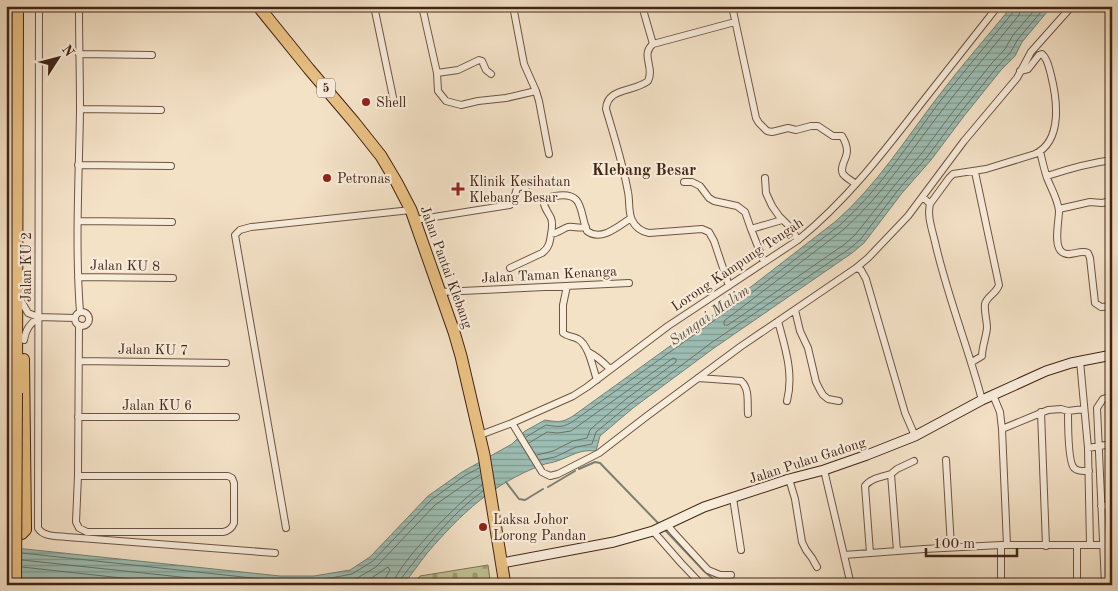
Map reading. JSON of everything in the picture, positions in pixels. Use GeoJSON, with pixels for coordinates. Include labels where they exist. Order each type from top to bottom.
{"type":"FeatureCollection","features":[{"type":"Feature","properties":{"kind":"highway","name":"Jalan Pantai Klebang"},"geometry":{"type":"LineString","coordinates":[[260,7],[381,156],[398,183],[413,215],[454,332],[480,435],[505,585]]}},
{"type":"Feature","properties":{"kind":"main road"},"geometry":{"type":"LineString","coordinates":[[16,585],[18,6]]}},
{"type":"Feature","properties":{"kind":"main road"},"geometry":{"type":"LineString","coordinates":[[6,533],[22,534],[25,532],[26,527],[24,340],[18,296]]}},
{"type":"Feature","properties":{"kind":"main road","name":"Jalan Pulau Gadong"},"geometry":{"type":"LineString","coordinates":[[502,563],[614,542],[661,527],[704,507],[789,479],[824,470],[914,436],[982,400],[1046,371],[1080,361],[1112,356]]}},
{"type":"Feature","properties":{"kind":"street","name":"Jalan KU 2"},"geometry":{"type":"LineString","coordinates":[[39,6],[38,528],[44,534],[67,537],[275,553]]}},
{"type":"Feature","properties":{"kind":"street"},"geometry":{"type":"LineString","coordinates":[[78,476],[228,476],[232,478],[234,483],[233,527],[223,532],[87,532],[79,528],[76,522],[79,361],[79,325],[76,322],[80,109],[79,6]]}},
{"type":"Feature","properties":{"kind":"street"},"geometry":{"type":"LineString","coordinates":[[374,6],[394,102]]}},
{"type":"Feature","properties":{"kind":"street"},"geometry":{"type":"LineString","coordinates":[[422,6],[437,73],[438,91],[446,101],[461,105],[536,91]]}},
{"type":"Feature","properties":{"kind":"street"},"geometry":{"type":"LineString","coordinates":[[513,6],[524,64],[539,101],[549,154]]}},
{"type":"Feature","properties":{"kind":"street"},"geometry":{"type":"LineString","coordinates":[[642,6],[653,44]]}},
{"type":"Feature","properties":{"kind":"street"},"geometry":{"type":"LineString","coordinates":[[732,6],[758,123],[767,131],[772,132],[788,128],[796,130],[818,126],[834,136],[842,136],[846,143],[847,151],[842,169],[843,173],[856,184]]}},
{"type":"Feature","properties":{"kind":"street","name":"Lorong Kampung Tengah"},"geometry":{"type":"LineString","coordinates":[[480,435],[573,396],[668,326],[798,240],[828,214],[876,161],[998,6]]}},
{"type":"Feature","properties":{"kind":"street"},"geometry":{"type":"LineString","coordinates":[[512,423],[542,472],[546,475],[554,476],[599,453],[698,378],[856,268],[908,216],[964,141],[1017,78],[1031,52],[1072,6]]}},
{"type":"Feature","properties":{"kind":"street"},"geometry":{"type":"LineString","coordinates":[[729,286],[714,241],[709,232],[702,229],[644,232],[640,230],[631,218],[629,195],[606,109],[613,95],[641,86],[648,81],[650,73],[647,53],[653,44],[736,22]]}},
{"type":"Feature","properties":{"kind":"street"},"geometry":{"type":"LineString","coordinates":[[79,54],[152,55]]}},
{"type":"Feature","properties":{"kind":"street"},"geometry":{"type":"LineString","coordinates":[[982,400],[972,362],[940,265],[928,214],[930,204],[954,174],[975,172],[1040,152],[1048,142],[1056,121],[1056,105],[1053,83],[1046,58],[1042,54],[1039,55],[1028,69],[1020,71]]}},
{"type":"Feature","properties":{"kind":"street"},"geometry":{"type":"LineString","coordinates":[[437,73],[458,70],[479,60],[482,61],[486,70],[492,74]]}},
{"type":"Feature","properties":{"kind":"street"},"geometry":{"type":"LineString","coordinates":[[80,109],[161,110]]}},
{"type":"Feature","properties":{"kind":"street"},"geometry":{"type":"LineString","coordinates":[[1040,152],[1059,209],[1056,240],[1058,246],[1061,252],[1066,254],[1083,251],[1088,253],[1096,303],[1101,307],[1112,306]]}},
{"type":"Feature","properties":{"kind":"street"},"geometry":{"type":"LineString","coordinates":[[1047,176],[1093,162],[1112,160]]}},
{"type":"Feature","properties":{"kind":"street"},"geometry":{"type":"LineString","coordinates":[[78,165],[171,166]]}},
{"type":"Feature","properties":{"kind":"street"},"geometry":{"type":"LineString","coordinates":[[972,362],[982,356],[982,347],[987,332],[985,303],[998,290],[999,285],[975,172]]}},
{"type":"Feature","properties":{"kind":"street"},"geometry":{"type":"LineString","coordinates":[[765,178],[766,193],[772,206],[782,220],[790,227],[798,240]]}},
{"type":"Feature","properties":{"kind":"street"},"geometry":{"type":"LineString","coordinates":[[684,182],[692,182],[700,186],[709,198],[714,201],[741,208],[745,212],[764,262]]}},
{"type":"Feature","properties":{"kind":"street"},"geometry":{"type":"LineString","coordinates":[[286,528],[235,235],[240,230],[251,227],[413,215],[510,205],[514,200],[517,188],[522,186],[533,198],[543,199],[561,195],[572,197],[580,206],[586,227],[590,233],[603,233],[614,229],[631,218]]}},
{"type":"Feature","properties":{"kind":"street"},"geometry":{"type":"LineString","coordinates":[[923,197],[930,204]]}},
{"type":"Feature","properties":{"kind":"street"},"geometry":{"type":"LineString","coordinates":[[510,268],[542,253],[548,247],[551,234],[551,219],[545,209],[543,199]]}},
{"type":"Feature","properties":{"kind":"street"},"geometry":{"type":"LineString","coordinates":[[1059,209],[1090,202],[1102,203],[1112,201]]}},
{"type":"Feature","properties":{"kind":"street"},"geometry":{"type":"LineString","coordinates":[[751,229],[782,220]]}},
{"type":"Feature","properties":{"kind":"street"},"geometry":{"type":"LineString","coordinates":[[78,221],[172,222]]}},
{"type":"Feature","properties":{"kind":"street"},"geometry":{"type":"LineString","coordinates":[[551,234],[566,228],[586,227]]}},
{"type":"Feature","properties":{"kind":"street"},"geometry":{"type":"LineString","coordinates":[[856,268],[861,270],[866,278],[903,406],[914,436]]}},
{"type":"Feature","properties":{"kind":"street","name":"Jalan KU 8"},"geometry":{"type":"LineString","coordinates":[[78,277],[173,278]]}},
{"type":"Feature","properties":{"kind":"street","name":"Jalan Taman Kenanga"},"geometry":{"type":"LineString","coordinates":[[440,292],[629,283]]}},
{"type":"Feature","properties":{"kind":"street"},"geometry":{"type":"LineString","coordinates":[[567,286],[563,305],[563,333],[566,336],[580,340],[584,344],[597,380]]}},
{"type":"Feature","properties":{"kind":"street"},"geometry":{"type":"LineString","coordinates":[[18,296],[28,313],[38,317],[86,313],[89,319],[86,325],[79,325]]}},
{"type":"Feature","properties":{"kind":"street"},"geometry":{"type":"LineString","coordinates":[[795,310],[800,331],[808,348],[816,382],[823,395],[828,399],[839,401]]}},
{"type":"Feature","properties":{"kind":"street"},"geometry":{"type":"LineString","coordinates":[[24,340],[29,326],[38,317]]}},
{"type":"Feature","properties":{"kind":"street"},"geometry":{"type":"LineString","coordinates":[[778,321],[789,363],[790,385],[787,401]]}},
{"type":"Feature","properties":{"kind":"street"},"geometry":{"type":"LineString","coordinates":[[588,352],[594,354],[610,369]]}},
{"type":"Feature","properties":{"kind":"street","name":"Jalan KU 7"},"geometry":{"type":"LineString","coordinates":[[79,361],[226,363]]}},
{"type":"Feature","properties":{"kind":"street"},"geometry":{"type":"LineString","coordinates":[[1080,361],[1088,448],[1090,545]]}},
{"type":"Feature","properties":{"kind":"street"},"geometry":{"type":"LineString","coordinates":[[698,378],[741,381],[746,389],[748,414]]}},
{"type":"Feature","properties":{"kind":"street"},"geometry":{"type":"LineString","coordinates":[[993,395],[1000,412],[1002,430],[1004,545],[1001,585]]}},
{"type":"Feature","properties":{"kind":"street"},"geometry":{"type":"LineString","coordinates":[[1105,585],[1097,408],[1103,399],[1112,396]]}},
{"type":"Feature","properties":{"kind":"street"},"geometry":{"type":"LineString","coordinates":[[1002,430],[1054,408],[1068,411],[1084,409]]}},
{"type":"Feature","properties":{"kind":"street"},"geometry":{"type":"LineString","coordinates":[[1068,411],[1070,462],[1075,470],[1089,471]]}},
{"type":"Feature","properties":{"kind":"street"},"geometry":{"type":"LineString","coordinates":[[1041,412],[1046,546]]}},
{"type":"Feature","properties":{"kind":"street","name":"Jalan KU 6"},"geometry":{"type":"LineString","coordinates":[[78,417],[236,417]]}},
{"type":"Feature","properties":{"kind":"street"},"geometry":{"type":"LineString","coordinates":[[1088,448],[1112,444]]}},
{"type":"Feature","properties":{"kind":"street"},"geometry":{"type":"LineString","coordinates":[[946,460],[951,547]]}},
{"type":"Feature","properties":{"kind":"street"},"geometry":{"type":"LineString","coordinates":[[870,552],[866,483],[891,474],[914,461]]}},
{"type":"Feature","properties":{"kind":"street"},"geometry":{"type":"LineString","coordinates":[[824,470],[851,585]]}},
{"type":"Feature","properties":{"kind":"street"},"geometry":{"type":"LineString","coordinates":[[891,474],[897,551]]}},
{"type":"Feature","properties":{"kind":"street"},"geometry":{"type":"LineString","coordinates":[[789,479],[795,498],[802,542],[817,567]]}},
{"type":"Feature","properties":{"kind":"street"},"geometry":{"type":"LineString","coordinates":[[733,498],[741,550]]}},
{"type":"Feature","properties":{"kind":"street"},"geometry":{"type":"LineString","coordinates":[[1101,506],[1112,505]]}},
{"type":"Feature","properties":{"kind":"street"},"geometry":{"type":"LineString","coordinates":[[702,585],[681,563],[661,527],[670,527],[708,570],[720,575],[730,575]]}},
{"type":"Feature","properties":{"kind":"street"},"geometry":{"type":"LineString","coordinates":[[844,555],[1004,545],[1112,545]]}},
{"type":"Feature","properties":{"kind":"street"},"geometry":{"type":"LineString","coordinates":[[1077,546],[1077,585]]}},
{"type":"Feature","properties":{"kind":"green space"},"geometry":{"type":"Polygon","coordinates":[[[488,565],[490,580],[469,585],[413,585],[420,576],[488,565]]]}},
{"type":"Feature","properties":{"kind":"water"},"geometry":{"type":"Polygon","coordinates":[[[1012,6],[1052,6],[1022,42],[1015,56],[1001,70],[864,243],[714,348],[633,408],[600,436],[596,451],[580,452],[542,465],[508,481],[479,501],[428,552],[402,585],[6,585],[6,547],[280,576],[314,576],[350,570],[370,557],[428,496],[462,472],[512,444],[525,431],[545,420],[560,421],[573,416],[734,300],[836,221],[877,178],[946,86],[1012,6]]]}},
{"type":"Feature","properties":{"kind":"waterway"},"geometry":{"type":"LineString","coordinates":[[579,469],[595,462],[600,463],[660,525]]}},
{"type":"Feature","properties":{"kind":"waterway"},"geometry":{"type":"LineString","coordinates":[[548,487],[575,471]]}},
{"type":"Feature","properties":{"kind":"waterway"},"geometry":{"type":"LineString","coordinates":[[506,482],[519,499],[525,500],[543,489]]}},
{"type":"Feature","properties":{"kind":"waterway"},"geometry":{"type":"LineString","coordinates":[[665,530],[720,585]]}},
{"type":"Feature","properties":{"kind":"place","name":"Shell"},"geometry":{"type":"Point","coordinates":[366,102]}},
{"type":"Feature","properties":{"kind":"place","name":"Petronas"},"geometry":{"type":"Point","coordinates":[327,178]}},
{"type":"Feature","properties":{"kind":"place","name":"Klinik Kesihatan Klebang Besar"},"geometry":{"type":"Point","coordinates":[458,189]}},
{"type":"Feature","properties":{"kind":"place","name":"Laksa Johor Lorong Pandan"},"geometry":{"type":"Point","coordinates":[483,527]}},
{"type":"Feature","properties":{"kind":"district","name":"Klebang Besar"},"geometry":{"type":"Point","coordinates":[644,169]}},
{"type":"Feature","properties":{"kind":"water label","name":"Sungai Malim"},"geometry":{"type":"Point","coordinates":[709,315]}}]}
